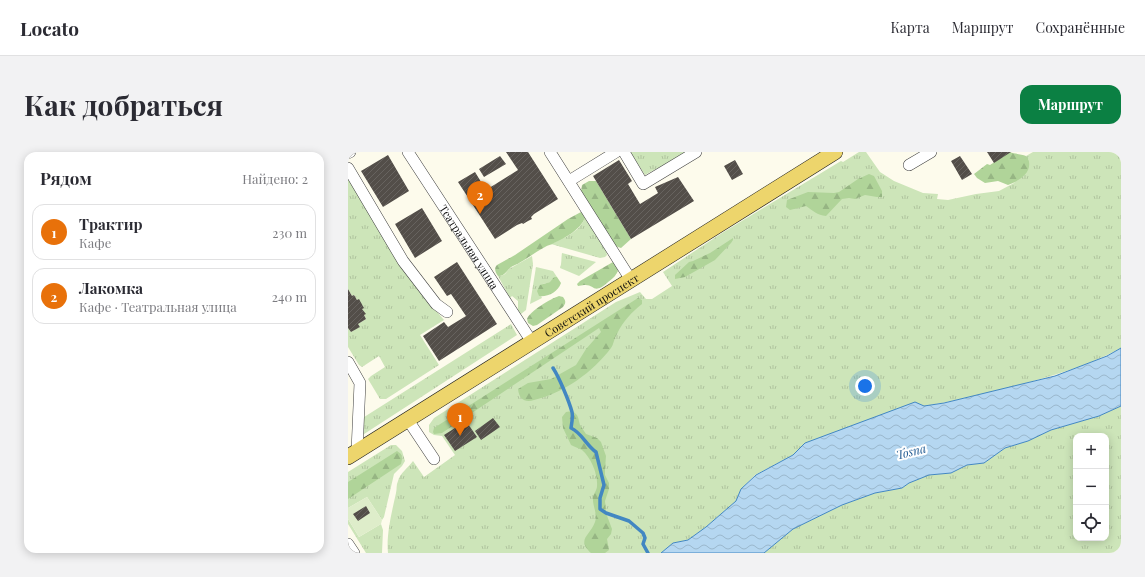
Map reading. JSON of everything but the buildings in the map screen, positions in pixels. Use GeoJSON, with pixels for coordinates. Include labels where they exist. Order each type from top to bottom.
{"type":"FeatureCollection","features":[{"type":"Feature","properties":{"kind":"main road","name":"Советский проспект"},"geometry":{"type":"LineString","coordinates":[[353,454],[835,152]]}},
{"type":"Feature","properties":{"kind":"street","name":"Театральная улица"},"geometry":{"type":"LineString","coordinates":[[408,152],[532,342]]}},
{"type":"Feature","properties":{"kind":"street"},"geometry":{"type":"LineString","coordinates":[[550,152],[630,280]]}},
{"type":"Feature","properties":{"kind":"street"},"geometry":{"type":"LineString","coordinates":[[569,181],[616,152]]}},
{"type":"Feature","properties":{"kind":"street"},"geometry":{"type":"LineString","coordinates":[[624,152],[643,184],[696,152]]}},
{"type":"Feature","properties":{"kind":"street"},"geometry":{"type":"LineString","coordinates":[[909,165],[931,152]]}},
{"type":"Feature","properties":{"kind":"street"},"geometry":{"type":"LineString","coordinates":[[348,168],[403,261],[436,304],[447,312]]}},
{"type":"Feature","properties":{"kind":"street"},"geometry":{"type":"LineString","coordinates":[[348,362],[360,382],[353,454]]}},
{"type":"Feature","properties":{"kind":"street"},"geometry":{"type":"LineString","coordinates":[[408,420],[434,459]]}},
{"type":"Feature","properties":{"kind":"street"},"geometry":{"type":"LineString","coordinates":[[348,544],[354,553]]}},
{"type":"Feature","properties":{"kind":"green space"},"geometry":{"type":"Polygon","coordinates":[[[630,152],[689,152],[645,175],[630,152]]]}},
{"type":"Feature","properties":{"kind":"green space"},"geometry":{"type":"Polygon","coordinates":[[[859,152],[866,152],[880,172],[894,181],[923,193],[938,194],[937,199],[948,200],[999,191],[1014,183],[1029,160],[1026,156],[1033,152],[1121,152],[1121,348],[1077,368],[971,397],[924,406],[805,443],[793,455],[755,475],[741,489],[736,501],[706,527],[688,540],[673,543],[661,553],[388,553],[390,523],[400,475],[413,461],[424,477],[455,455],[442,436],[434,435],[429,432],[429,425],[434,418],[616,302],[640,292],[646,299],[652,299],[672,286],[663,272],[722,233],[841,161],[843,162],[859,152]]]}},
{"type":"Feature","properties":{"kind":"green space"},"geometry":{"type":"Polygon","coordinates":[[[1010,152],[1026,156],[1029,159],[1028,170],[1020,179],[1008,185],[998,181],[985,183],[974,174],[987,164],[990,165],[1010,152]]]}},
{"type":"Feature","properties":{"kind":"green space"},"geometry":{"type":"Polygon","coordinates":[[[869,174],[874,176],[882,191],[882,197],[865,195],[855,199],[842,199],[826,216],[818,214],[806,206],[790,210],[786,207],[787,200],[808,192],[839,192],[858,179],[869,174]]]}},
{"type":"Feature","properties":{"kind":"green space"},"geometry":{"type":"Polygon","coordinates":[[[348,176],[433,307],[444,320],[420,335],[439,365],[386,399],[380,399],[368,379],[385,367],[379,356],[362,367],[359,365],[348,347],[348,328],[351,332],[359,327],[358,324],[366,319],[365,314],[354,295],[352,296],[348,289],[348,176]]]}},
{"type":"Feature","properties":{"kind":"green space"},"geometry":{"type":"Polygon","coordinates":[[[589,181],[596,181],[631,239],[621,248],[615,246],[581,191],[582,185],[589,181]]]}},
{"type":"Feature","properties":{"kind":"green space"},"geometry":{"type":"Polygon","coordinates":[[[581,212],[584,214],[585,218],[580,226],[572,233],[563,239],[546,246],[511,267],[504,274],[498,276],[495,270],[497,265],[581,212]]]}},
{"type":"Feature","properties":{"kind":"green space"},"geometry":{"type":"Polygon","coordinates":[[[585,216],[606,250],[607,255],[605,257],[600,258],[551,244],[567,237],[577,230],[581,226],[585,216]]]}},
{"type":"Feature","properties":{"kind":"green space"},"geometry":{"type":"Polygon","coordinates":[[[733,238],[731,243],[715,260],[685,277],[675,279],[675,275],[689,262],[710,253],[733,238]]]}},
{"type":"Feature","properties":{"kind":"green space"},"geometry":{"type":"Polygon","coordinates":[[[562,253],[596,262],[579,276],[560,268],[562,253]]]}},
{"type":"Feature","properties":{"kind":"green space"},"geometry":{"type":"Polygon","coordinates":[[[532,256],[533,264],[526,310],[521,314],[518,310],[518,301],[512,296],[510,298],[498,276],[505,274],[509,269],[532,256]]]}},
{"type":"Feature","properties":{"kind":"green space"},"geometry":{"type":"Polygon","coordinates":[[[613,262],[618,271],[613,278],[602,286],[596,289],[588,285],[578,286],[577,284],[580,281],[613,262]]]}},
{"type":"Feature","properties":{"kind":"green space"},"geometry":{"type":"Polygon","coordinates":[[[536,267],[553,271],[557,277],[554,277],[551,282],[543,284],[539,296],[542,298],[530,304],[536,267]]]}},
{"type":"Feature","properties":{"kind":"green space"},"geometry":{"type":"Polygon","coordinates":[[[554,277],[557,277],[561,283],[558,289],[549,295],[539,296],[537,291],[540,285],[550,282],[554,277]]]}},
{"type":"Feature","properties":{"kind":"green space"},"geometry":{"type":"Polygon","coordinates":[[[559,296],[563,297],[565,300],[563,307],[537,325],[533,326],[528,323],[527,319],[532,312],[546,302],[559,296]]]}},
{"type":"Feature","properties":{"kind":"green space"},"geometry":{"type":"Polygon","coordinates":[[[638,298],[642,300],[642,304],[622,325],[613,345],[604,357],[587,373],[567,387],[545,397],[531,401],[521,398],[518,389],[528,383],[551,379],[576,365],[586,349],[601,332],[599,328],[442,433],[434,434],[434,428],[638,298]]]}},
{"type":"Feature","properties":{"kind":"green space"},"geometry":{"type":"Polygon","coordinates":[[[511,324],[517,335],[361,436],[361,419],[511,324]]]}},
{"type":"Feature","properties":{"kind":"green space"},"geometry":{"type":"Polygon","coordinates":[[[1121,406],[1121,553],[764,553],[793,529],[842,505],[875,493],[902,488],[909,483],[929,475],[951,473],[967,465],[984,463],[1005,448],[1028,441],[1051,430],[1099,416],[1121,406]]]}},
{"type":"Feature","properties":{"kind":"green space"},"geometry":{"type":"Polygon","coordinates":[[[572,411],[577,415],[580,425],[586,434],[597,438],[601,442],[606,456],[605,475],[609,483],[609,489],[605,501],[606,513],[612,529],[611,534],[607,539],[609,550],[605,553],[591,553],[584,541],[596,519],[593,497],[597,489],[597,481],[595,471],[588,457],[582,450],[571,445],[563,428],[562,417],[566,412],[572,411]]]}},
{"type":"Feature","properties":{"kind":"green space"},"geometry":{"type":"Polygon","coordinates":[[[391,445],[396,445],[402,451],[405,461],[394,474],[382,520],[367,497],[348,508],[348,472],[391,445]]]}},
{"type":"Feature","properties":{"kind":"green space"},"geometry":{"type":"Polygon","coordinates":[[[397,451],[401,454],[401,464],[348,499],[348,482],[397,451]]]}},
{"type":"Feature","properties":{"kind":"green space"},"geometry":{"type":"Polygon","coordinates":[[[367,497],[382,520],[381,524],[359,537],[348,519],[348,508],[367,497]]]}},
{"type":"Feature","properties":{"kind":"green space"},"geometry":{"type":"Polygon","coordinates":[[[348,519],[359,537],[381,524],[383,530],[382,553],[366,553],[348,524],[348,519]]]}},
{"type":"Feature","properties":{"kind":"water","name":"Tosna"},"geometry":{"type":"Polygon","coordinates":[[[1121,348],[1121,406],[1099,416],[1051,430],[1028,441],[1005,448],[984,463],[967,465],[951,473],[929,475],[909,483],[902,488],[875,493],[842,505],[793,529],[764,553],[661,553],[673,543],[688,540],[706,527],[736,501],[741,489],[756,475],[793,455],[805,443],[915,402],[924,406],[944,403],[1055,376],[1107,356],[1121,348]]]}},
{"type":"Feature","properties":{"kind":"waterway"},"geometry":{"type":"LineString","coordinates":[[553,368],[569,402],[572,412],[571,428],[575,430],[596,452],[604,485],[600,498],[600,509],[606,513],[629,521],[643,533],[645,538],[643,544],[648,553]]}},
{"type":"Feature","properties":{"kind":"place","name":"Лакомка"},"geometry":{"type":"Point","coordinates":[480,214]}},
{"type":"Feature","properties":{"kind":"place","name":"Трактир"},"geometry":{"type":"Point","coordinates":[460,436]}}]}
